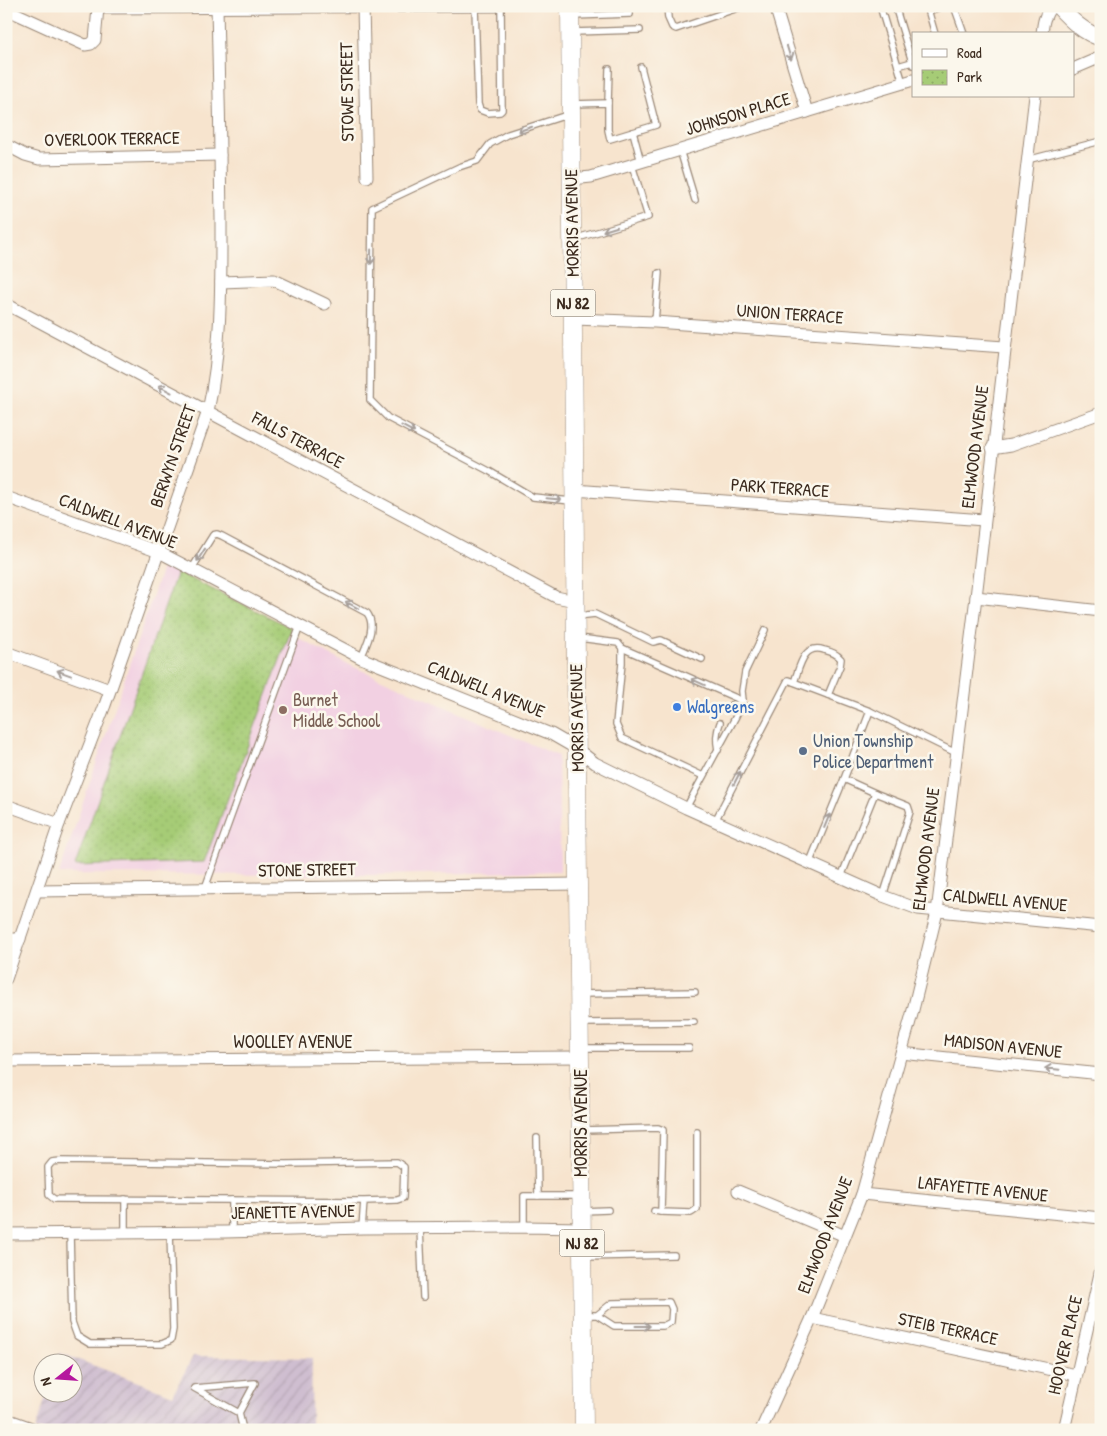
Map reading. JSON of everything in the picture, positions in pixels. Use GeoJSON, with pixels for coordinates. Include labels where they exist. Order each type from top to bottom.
{"type":"FeatureCollection","features":[{"type":"Feature","properties":{"kind":"main road"},"geometry":{"type":"LineString","coordinates":[[1058,6],[1078,26],[1093,36],[1101,38]]}},
{"type":"Feature","properties":{"kind":"main road","name":"MORRIS AVENUE"},"geometry":{"type":"LineString","coordinates":[[570,18],[581,1204],[582,1257],[590,1315],[584,1430]]}},
{"type":"Feature","properties":{"kind":"street"},"geometry":{"type":"LineString","coordinates":[[6,9],[85,45],[91,44],[95,40],[96,7],[496,6]]}},
{"type":"Feature","properties":{"kind":"street"},"geometry":{"type":"LineString","coordinates":[[775,6],[807,112]]}},
{"type":"Feature","properties":{"kind":"street"},"geometry":{"type":"LineString","coordinates":[[1042,32],[1046,14],[1052,6]]}},
{"type":"Feature","properties":{"kind":"street","name":"BERWYN STREET"},"geometry":{"type":"LineString","coordinates":[[6,979],[59,824],[110,690],[159,552],[208,412],[212,395],[218,349],[221,282],[217,7]]}},
{"type":"Feature","properties":{"kind":"street","name":"STOWE STREET"},"geometry":{"type":"LineString","coordinates":[[363,7],[367,177]]}},
{"type":"Feature","properties":{"kind":"street"},"geometry":{"type":"LineString","coordinates":[[1074,69],[1101,57]]}},
{"type":"Feature","properties":{"kind":"street","name":"JOHNSON PLACE"},"geometry":{"type":"LineString","coordinates":[[572,179],[591,177],[908,81]]}},
{"type":"Feature","properties":{"kind":"street","name":"ELMWOOD AVENUE"},"geometry":{"type":"LineString","coordinates":[[761,1430],[812,1318],[862,1194],[937,912],[1035,98]]}},
{"type":"Feature","properties":{"kind":"street","name":"OVERLOOK TERRACE"},"geometry":{"type":"LineString","coordinates":[[6,145],[39,159],[220,155]]}},
{"type":"Feature","properties":{"kind":"street"},"geometry":{"type":"LineString","coordinates":[[221,282],[274,280],[325,304]]}},
{"type":"Feature","properties":{"kind":"street","name":"FALLS TERRACE"},"geometry":{"type":"LineString","coordinates":[[6,304],[556,597],[575,609]]}},
{"type":"Feature","properties":{"kind":"street","name":"UNION TERRACE"},"geometry":{"type":"LineString","coordinates":[[574,319],[655,322],[1004,347]]}},
{"type":"Feature","properties":{"kind":"street"},"geometry":{"type":"LineString","coordinates":[[992,448],[1011,444],[1101,413]]}},
{"type":"Feature","properties":{"kind":"street","name":"PARK TERRACE"},"geometry":{"type":"LineString","coordinates":[[574,496],[984,520]]}},
{"type":"Feature","properties":{"kind":"street","name":"CALDWELL AVENUE"},"geometry":{"type":"LineString","coordinates":[[6,497],[159,552],[361,658],[551,734],[595,763],[686,808],[883,896],[918,909],[937,912],[1101,927]]}},
{"type":"Feature","properties":{"kind":"street"},"geometry":{"type":"LineString","coordinates":[[976,597],[1101,612]]}},
{"type":"Feature","properties":{"kind":"street"},"geometry":{"type":"LineString","coordinates":[[6,652],[110,690]]}},
{"type":"Feature","properties":{"kind":"street"},"geometry":{"type":"LineString","coordinates":[[6,805],[59,824]]}},
{"type":"Feature","properties":{"kind":"street","name":"STONE STREET"},"geometry":{"type":"LineString","coordinates":[[37,891],[578,884]]}},
{"type":"Feature","properties":{"kind":"street"},"geometry":{"type":"LineString","coordinates":[[6,939],[20,939]]}},
{"type":"Feature","properties":{"kind":"street","name":"WOOLLEY AVENUE"},"geometry":{"type":"LineString","coordinates":[[6,1061],[580,1053]]}},
{"type":"Feature","properties":{"kind":"street","name":"MADISON AVENUE"},"geometry":{"type":"LineString","coordinates":[[901,1053],[1101,1074]]}},
{"type":"Feature","properties":{"kind":"street"},"geometry":{"type":"LineString","coordinates":[[738,1191],[845,1236]]}},
{"type":"Feature","properties":{"kind":"street","name":"LAFAYETTE AVENUE"},"geometry":{"type":"LineString","coordinates":[[862,1194],[1101,1218]]}},
{"type":"Feature","properties":{"kind":"street","name":"JEANETTE AVENUE"},"geometry":{"type":"LineString","coordinates":[[6,1234],[362,1228],[582,1228]]}},
{"type":"Feature","properties":{"kind":"street","name":"HOOVER PLACE"},"geometry":{"type":"LineString","coordinates":[[1064,1430],[1101,1268]]}},
{"type":"Feature","properties":{"kind":"street","name":"STEIB TERRACE"},"geometry":{"type":"LineString","coordinates":[[812,1318],[1076,1375]]}},
{"type":"Feature","properties":{"kind":"street"},"geometry":{"type":"LineString","coordinates":[[6,1419],[37,1430]]}},
{"type":"Feature","properties":{"kind":"lane"},"geometry":{"type":"LineString","coordinates":[[475,6],[478,104],[480,110],[488,113],[500,112],[502,110],[501,6]]}},
{"type":"Feature","properties":{"kind":"lane"},"geometry":{"type":"LineString","coordinates":[[570,18],[630,14],[630,6]]}},
{"type":"Feature","properties":{"kind":"lane"},"geometry":{"type":"LineString","coordinates":[[667,6],[668,18],[672,27],[676,29],[743,6]]}},
{"type":"Feature","properties":{"kind":"lane"},"geometry":{"type":"LineString","coordinates":[[880,6],[898,66],[908,81]]}},
{"type":"Feature","properties":{"kind":"lane"},"geometry":{"type":"LineString","coordinates":[[895,6],[912,60]]}},
{"type":"Feature","properties":{"kind":"lane"},"geometry":{"type":"LineString","coordinates":[[934,32],[928,9],[943,6]]}},
{"type":"Feature","properties":{"kind":"lane"},"geometry":{"type":"LineString","coordinates":[[954,6],[963,32]]}},
{"type":"Feature","properties":{"kind":"lane"},"geometry":{"type":"LineString","coordinates":[[570,18],[640,30]]}},
{"type":"Feature","properties":{"kind":"lane"},"geometry":{"type":"LineString","coordinates":[[898,66],[912,63]]}},
{"type":"Feature","properties":{"kind":"lane"},"geometry":{"type":"LineString","coordinates":[[608,69],[608,130],[610,139],[656,125],[641,67]]}},
{"type":"Feature","properties":{"kind":"lane"},"geometry":{"type":"LineString","coordinates":[[574,496],[533,497],[489,471],[388,418],[370,400],[372,208],[459,167],[477,161],[490,144],[508,134],[571,109],[608,104]]}},
{"type":"Feature","properties":{"kind":"lane"},"geometry":{"type":"LineString","coordinates":[[572,240],[648,218],[632,132]]}},
{"type":"Feature","properties":{"kind":"lane"},"geometry":{"type":"LineString","coordinates":[[1027,160],[1101,141]]}},
{"type":"Feature","properties":{"kind":"lane"},"geometry":{"type":"LineString","coordinates":[[680,150],[695,200]]}},
{"type":"Feature","properties":{"kind":"lane"},"geometry":{"type":"LineString","coordinates":[[655,322],[659,272]]}},
{"type":"Feature","properties":{"kind":"lane"},"geometry":{"type":"LineString","coordinates":[[192,570],[213,535],[222,536],[367,613],[371,618],[372,626],[361,658]]}},
{"type":"Feature","properties":{"kind":"lane"},"geometry":{"type":"LineString","coordinates":[[575,609],[595,614],[653,642],[661,640],[702,659]]}},
{"type":"Feature","properties":{"kind":"lane"},"geometry":{"type":"LineString","coordinates":[[205,888],[300,626]]}},
{"type":"Feature","properties":{"kind":"lane"},"geometry":{"type":"LineString","coordinates":[[686,808],[736,718],[742,703],[744,672],[765,630]]}},
{"type":"Feature","properties":{"kind":"lane"},"geometry":{"type":"LineString","coordinates":[[576,637],[618,643],[622,648],[742,703]]}},
{"type":"Feature","properties":{"kind":"lane"},"geometry":{"type":"LineString","coordinates":[[622,648],[616,724],[622,738],[703,776]]}},
{"type":"Feature","properties":{"kind":"lane"},"geometry":{"type":"LineString","coordinates":[[715,821],[806,653],[811,648],[818,648],[836,654],[841,659],[828,695]]}},
{"type":"Feature","properties":{"kind":"lane"},"geometry":{"type":"LineString","coordinates":[[791,681],[870,711],[956,753]]}},
{"type":"Feature","properties":{"kind":"lane"},"geometry":{"type":"LineString","coordinates":[[727,709],[731,704],[742,703]]}},
{"type":"Feature","properties":{"kind":"lane"},"geometry":{"type":"LineString","coordinates":[[809,864],[870,711]]}},
{"type":"Feature","properties":{"kind":"lane"},"geometry":{"type":"LineString","coordinates":[[718,750],[716,732],[720,723]]}},
{"type":"Feature","properties":{"kind":"lane"},"geometry":{"type":"LineString","coordinates":[[844,778],[908,806],[910,812],[883,896]]}},
{"type":"Feature","properties":{"kind":"lane"},"geometry":{"type":"LineString","coordinates":[[841,877],[875,793]]}},
{"type":"Feature","properties":{"kind":"lane"},"geometry":{"type":"LineString","coordinates":[[579,994],[696,992]]}},
{"type":"Feature","properties":{"kind":"lane"},"geometry":{"type":"LineString","coordinates":[[579,1023],[694,1022]]}},
{"type":"Feature","properties":{"kind":"lane"},"geometry":{"type":"LineString","coordinates":[[580,1053],[689,1048]]}},
{"type":"Feature","properties":{"kind":"lane"},"geometry":{"type":"LineString","coordinates":[[581,1130],[658,1128],[663,1130],[661,1212]]}},
{"type":"Feature","properties":{"kind":"lane"},"geometry":{"type":"LineString","coordinates":[[654,1211],[691,1213],[697,1209],[697,1132]]}},
{"type":"Feature","properties":{"kind":"lane"},"geometry":{"type":"LineString","coordinates":[[537,1138],[538,1196]]}},
{"type":"Feature","properties":{"kind":"lane"},"geometry":{"type":"LineString","coordinates":[[61,1161],[287,1164],[397,1162],[404,1167],[403,1198],[397,1200],[124,1200],[54,1199],[48,1195],[48,1167],[52,1162],[61,1161]]}},
{"type":"Feature","properties":{"kind":"lane"},"geometry":{"type":"LineString","coordinates":[[524,1227],[524,1196],[538,1196],[608,1210]]}},
{"type":"Feature","properties":{"kind":"lane"},"geometry":{"type":"LineString","coordinates":[[124,1200],[125,1233]]}},
{"type":"Feature","properties":{"kind":"lane"},"geometry":{"type":"LineString","coordinates":[[232,1200],[232,1231]]}},
{"type":"Feature","properties":{"kind":"lane"},"geometry":{"type":"LineString","coordinates":[[362,1228],[364,1201]]}},
{"type":"Feature","properties":{"kind":"lane"},"geometry":{"type":"LineString","coordinates":[[420,1228],[422,1297]]}},
{"type":"Feature","properties":{"kind":"lane"},"geometry":{"type":"LineString","coordinates":[[70,1233],[72,1322],[77,1336],[90,1344],[162,1344],[171,1340],[172,1329],[170,1232]]}},
{"type":"Feature","properties":{"kind":"lane"},"geometry":{"type":"LineString","coordinates":[[582,1257],[674,1255]]}},
{"type":"Feature","properties":{"kind":"lane"},"geometry":{"type":"LineString","coordinates":[[669,1302],[672,1309],[671,1322],[663,1326],[614,1326],[590,1315],[612,1303],[669,1302]]}},
{"type":"Feature","properties":{"kind":"lane"},"geometry":{"type":"LineString","coordinates":[[239,1413],[194,1388],[255,1383],[239,1413],[243,1430]]}},
{"type":"Feature","properties":{"kind":"shaded area","name":"Burnet Middle School"},"geometry":{"type":"Polygon","coordinates":[[[163,565],[345,663],[558,756],[560,871],[374,875],[59,874],[163,565]]]}},
{"type":"Feature","properties":{"kind":"shaded area"},"geometry":{"type":"Polygon","coordinates":[[[193,1356],[312,1358],[311,1425],[320,1430],[35,1430],[44,1404],[82,1404],[82,1361],[173,1395],[193,1356]]]}},
{"type":"Feature","properties":{"kind":"green space"},"geometry":{"type":"Polygon","coordinates":[[[177,572],[292,628],[204,862],[75,866],[177,572]]]}},
{"type":"Feature","properties":{"kind":"place","name":"Walgreens"},"geometry":{"type":"Point","coordinates":[677,707]}},
{"type":"Feature","properties":{"kind":"place","name":"Burnet Middle School"},"geometry":{"type":"Point","coordinates":[283,710]}},
{"type":"Feature","properties":{"kind":"place","name":"Union Township Police Department"},"geometry":{"type":"Point","coordinates":[803,751]}}]}
